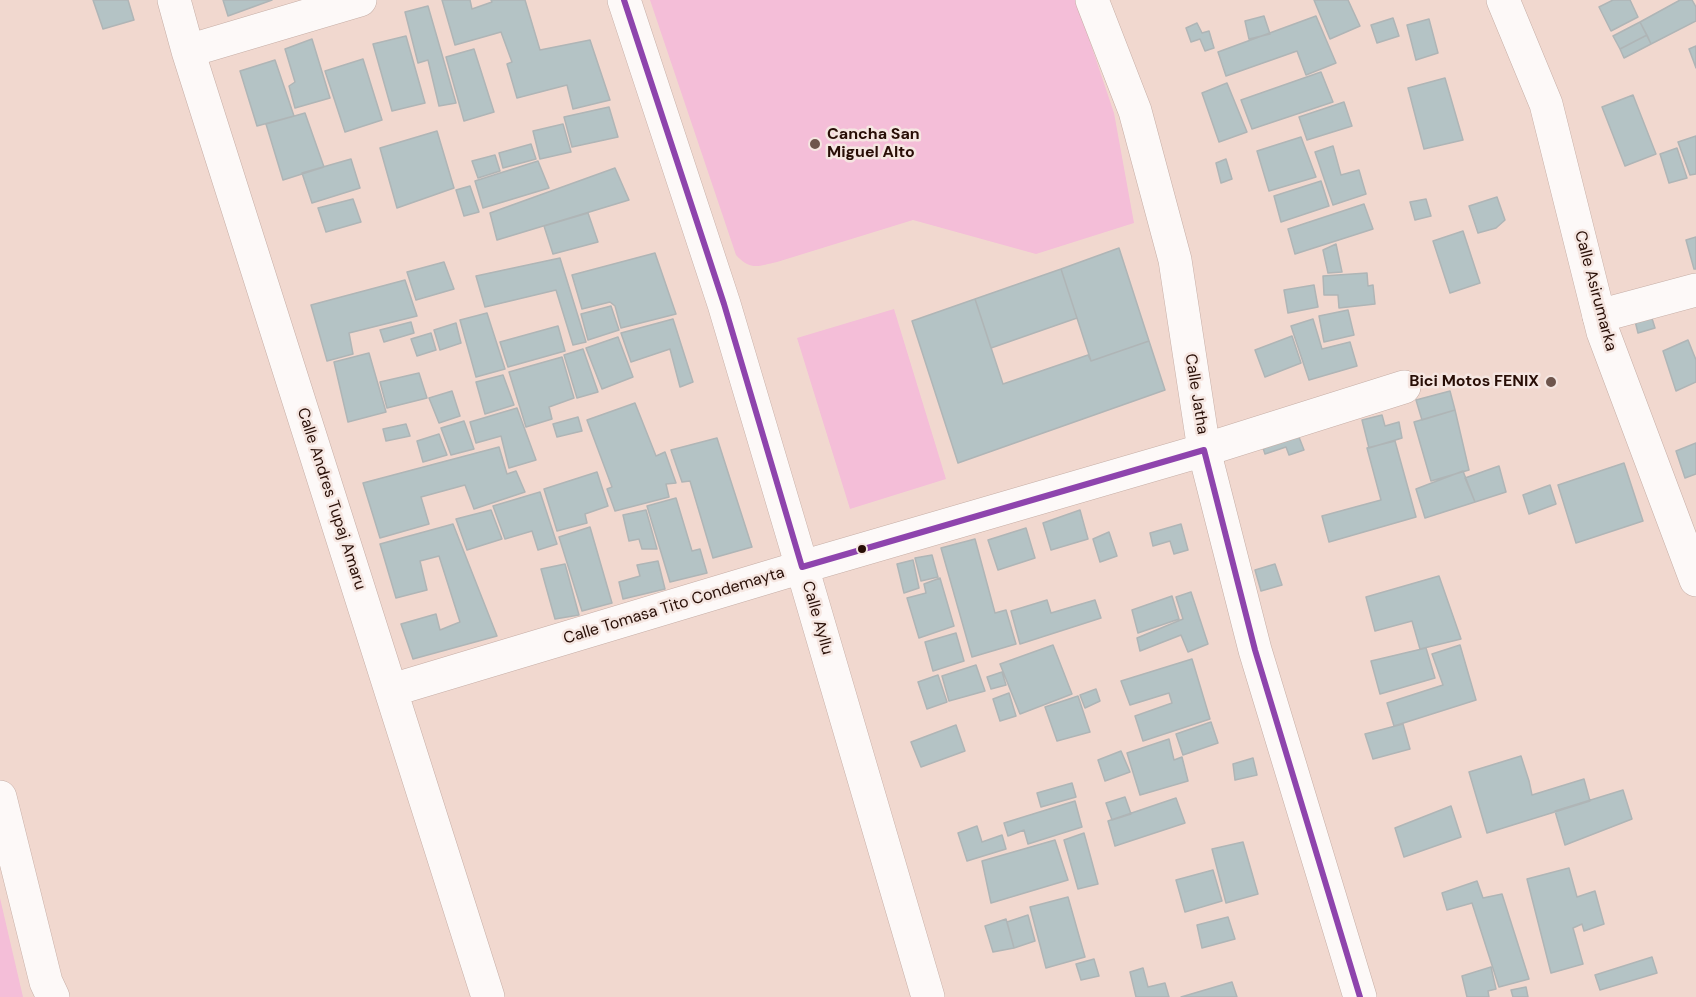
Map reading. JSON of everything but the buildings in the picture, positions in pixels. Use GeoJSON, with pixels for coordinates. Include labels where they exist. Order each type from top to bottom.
{"type":"FeatureCollection","features":[{"type":"Feature","properties":{"kind":"street","name":"Calle Andres Tupaj Amaru"},"geometry":{"type":"LineString","coordinates":[[174,0],[188,51],[488,997]]}},
{"type":"Feature","properties":{"kind":"street"},"geometry":{"type":"LineString","coordinates":[[188,51],[360,0]]}},
{"type":"Feature","properties":{"kind":"street","name":"Calle Ayllu"},"geometry":{"type":"LineString","coordinates":[[624,0],[724,304],[928,997]]}},
{"type":"Feature","properties":{"kind":"street","name":"Calle Jatha"},"geometry":{"type":"LineString","coordinates":[[1092,0],[1135,111],[1175,260],[1204,450],[1255,650],[1360,997]]}},
{"type":"Feature","properties":{"kind":"street","name":"Calle Asirumarka"},"geometry":{"type":"LineString","coordinates":[[1503,0],[1546,104],[1603,332],[1696,580]]}},
{"type":"Feature","properties":{"kind":"street"},"geometry":{"type":"LineString","coordinates":[[1599,316],[1696,290]]}},
{"type":"Feature","properties":{"kind":"street","name":"Calle Tomasa Tito Condemayta"},"geometry":{"type":"LineString","coordinates":[[392,690],[1204,450],[1404,387]]}},
{"type":"Feature","properties":{"kind":"street"},"geometry":{"type":"LineString","coordinates":[[0,797],[46,982],[53,997]]}},
{"type":"Feature","properties":{"kind":"shaded area"},"geometry":{"type":"Polygon","coordinates":[[[650,0],[1076,0],[1114,113],[1134,223],[1036,254],[913,220],[777,262],[755,266],[746,263],[736,255],[650,0]]]}},
{"type":"Feature","properties":{"kind":"shaded area"},"geometry":{"type":"Polygon","coordinates":[[[894,309],[946,479],[850,509],[797,338],[894,309]]]}},
{"type":"Feature","properties":{"kind":"shaded area"},"geometry":{"type":"Polygon","coordinates":[[[0,898],[23,997],[0,997],[0,898]]]}},
{"type":"Feature","properties":{"kind":"transit line"},"geometry":{"type":"LineString","coordinates":[[624,0],[724,304],[802,567]]}},
{"type":"Feature","properties":{"kind":"transit line"},"geometry":{"type":"LineString","coordinates":[[1204,450],[1255,650],[1360,997]]}},
{"type":"Feature","properties":{"kind":"transit line"},"geometry":{"type":"LineString","coordinates":[[802,567],[1204,450]]}},
{"type":"Feature","properties":{"kind":"place","name":"Cancha San Miguel Alto"},"geometry":{"type":"Point","coordinates":[815,144]}},
{"type":"Feature","properties":{"kind":"place","name":"Bici Motos FENIX"},"geometry":{"type":"Point","coordinates":[1551,382]}}]}
